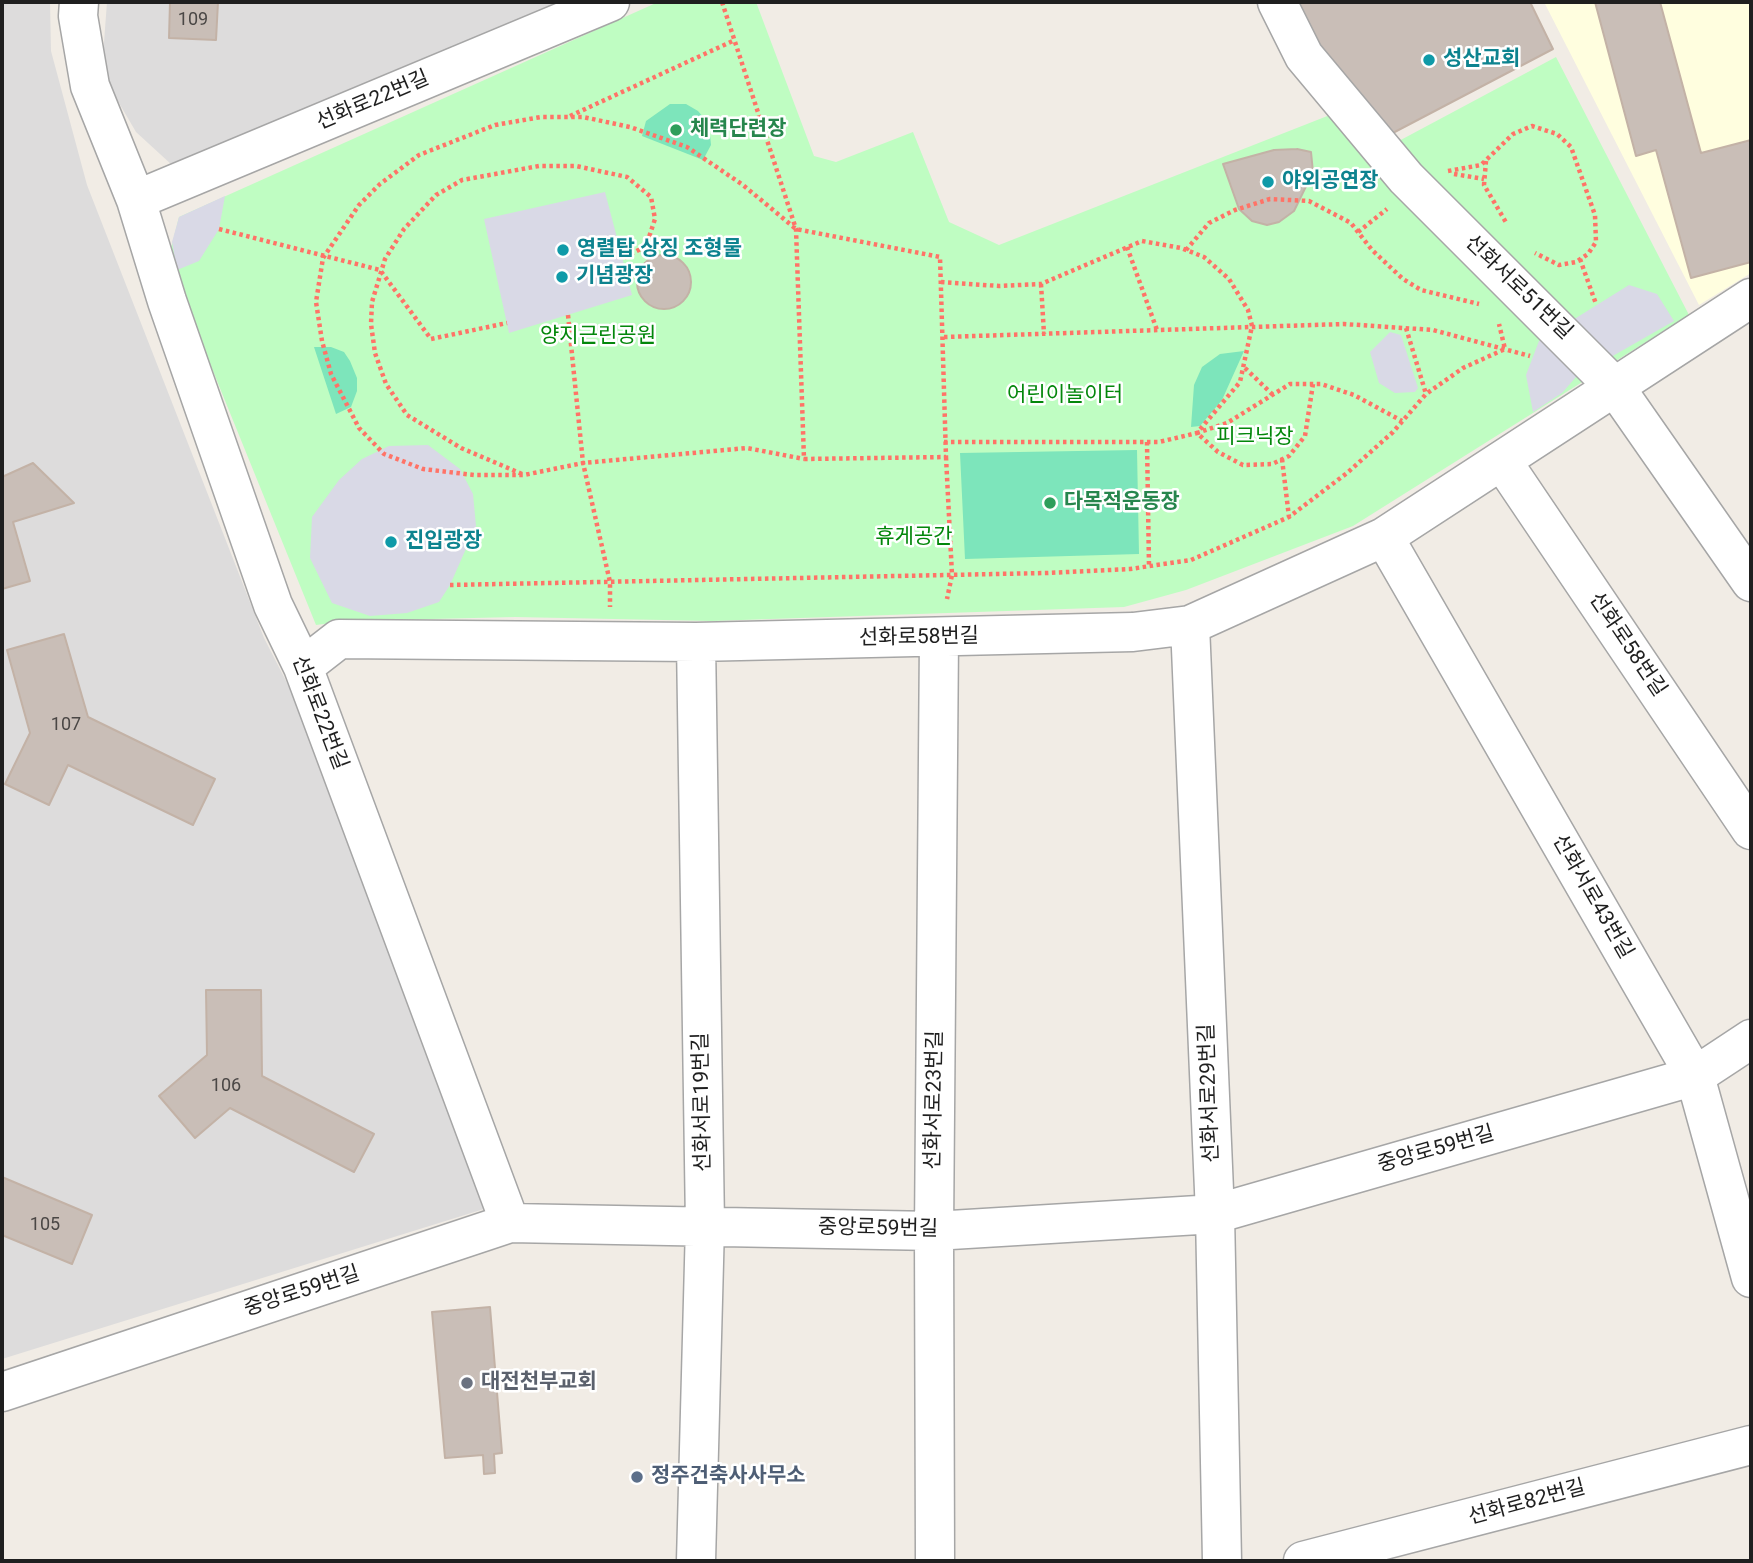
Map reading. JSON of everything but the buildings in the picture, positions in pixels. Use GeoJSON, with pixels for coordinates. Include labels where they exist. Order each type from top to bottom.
{"type":"FeatureCollection","features":[{"type":"Feature","properties":{"kind":"street","name":"선화로22번길"},"geometry":{"type":"LineString","coordinates":[[79,2],[78,16],[90,86],[136,200],[167,301],[273,605],[303,667],[510,1223]]}},
{"type":"Feature","properties":{"kind":"street","name":"선화로22번길"},"geometry":{"type":"LineString","coordinates":[[136,200],[610,2]]}},
{"type":"Feature","properties":{"kind":"street","name":"선화서로51번길"},"geometry":{"type":"LineString","coordinates":[[1277,2],[1304,56],[1406,178],[1615,387],[1751,582]]}},
{"type":"Feature","properties":{"kind":"street","name":"선화로58번길"},"geometry":{"type":"LineString","coordinates":[[303,667],[339,639],[696,642],[1133,632],[1190,625],[1384,537],[1751,298]]}},
{"type":"Feature","properties":{"kind":"street","name":"선화로58번길"},"geometry":{"type":"LineString","coordinates":[[1502,461],[1751,830]]}},
{"type":"Feature","properties":{"kind":"street","name":"선화서로43번길"},"geometry":{"type":"LineString","coordinates":[[1384,537],[1695,1076],[1751,1278]]}},
{"type":"Feature","properties":{"kind":"street","name":"선화서로29번길"},"geometry":{"type":"LineString","coordinates":[[1190,625],[1215,1214],[1222,1561]]}},
{"type":"Feature","properties":{"kind":"street","name":"선화서로23번길"},"geometry":{"type":"LineString","coordinates":[[935,1561],[933,1231],[939,638]]}},
{"type":"Feature","properties":{"kind":"street","name":"선화서로19번길"},"geometry":{"type":"LineString","coordinates":[[696,642],[705,1225],[696,1561]]}},
{"type":"Feature","properties":{"kind":"street","name":"중앙로59번길"},"geometry":{"type":"LineString","coordinates":[[2,1392],[510,1223],[933,1231],[1215,1214],[1695,1076],[1751,1039]]}},
{"type":"Feature","properties":{"kind":"street","name":"선화로82번길"},"geometry":{"type":"LineString","coordinates":[[1303,1561],[1751,1445]]}},
{"type":"Feature","properties":{"kind":"path"},"geometry":{"type":"LineString","coordinates":[[722,2],[796,229],[804,459]]}},
{"type":"Feature","properties":{"kind":"path"},"geometry":{"type":"LineString","coordinates":[[567,117],[735,40]]}},
{"type":"Feature","properties":{"kind":"path"},"geometry":{"type":"LineString","coordinates":[[946,457],[804,459],[747,448],[583,463],[524,475],[474,475],[423,469],[384,454],[359,428],[331,374],[321,341],[316,302],[323,258],[366,198],[419,155],[495,125],[541,117],[583,117],[630,127],[687,147],[743,185],[796,229],[940,257],[944,337],[944,442],[946,457],[952,575]]}},
{"type":"Feature","properties":{"kind":"path"},"geometry":{"type":"LineString","coordinates":[[1484,179],[1441,173],[1480,165],[1513,134],[1532,126],[1557,134],[1571,147],[1589,192],[1597,233],[1595,242],[1580,259],[1559,265],[1530,247]]}},
{"type":"Feature","properties":{"kind":"path"},"geometry":{"type":"LineString","coordinates":[[1486,160],[1484,179],[1495,206],[1516,234]]}},
{"type":"Feature","properties":{"kind":"path"},"geometry":{"type":"LineString","coordinates":[[524,475],[461,448],[407,415],[386,384],[375,353],[372,302],[380,270],[404,229],[436,195],[462,180],[539,166],[576,166],[627,177],[650,197],[655,219],[646,246],[622,259]]}},
{"type":"Feature","properties":{"kind":"path"},"geometry":{"type":"LineString","coordinates":[[1186,250],[1209,223],[1235,210],[1270,199],[1309,201],[1351,223],[1372,250],[1402,279],[1421,290],[1488,308]]}},
{"type":"Feature","properties":{"kind":"path"},"geometry":{"type":"LineString","coordinates":[[219,229],[323,258],[380,270],[431,339],[507,323]]}},
{"type":"Feature","properties":{"kind":"path"},"geometry":{"type":"LineString","coordinates":[[941,282],[999,286],[1041,285],[1142,241],[1186,250],[1204,257],[1229,279],[1248,310],[1252,327],[1240,382],[1198,433]]}},
{"type":"Feature","properties":{"kind":"path"},"geometry":{"type":"LineString","coordinates":[[1127,247],[1157,330]]}},
{"type":"Feature","properties":{"kind":"path"},"geometry":{"type":"LineString","coordinates":[[1580,259],[1596,304]]}},
{"type":"Feature","properties":{"kind":"path"},"geometry":{"type":"LineString","coordinates":[[1041,285],[1044,334]]}},
{"type":"Feature","properties":{"kind":"path"},"geometry":{"type":"LineString","coordinates":[[1493,314],[1499,321],[1505,349]]}},
{"type":"Feature","properties":{"kind":"path"},"geometry":{"type":"LineString","coordinates":[[568,315],[583,463],[610,582]]}},
{"type":"Feature","properties":{"kind":"path"},"geometry":{"type":"LineString","coordinates":[[944,337],[1343,324],[1433,330],[1533,357]]}},
{"type":"Feature","properties":{"kind":"path"},"geometry":{"type":"LineString","coordinates":[[1406,328],[1426,394]]}},
{"type":"Feature","properties":{"kind":"path"},"geometry":{"type":"LineString","coordinates":[[450,585],[952,575],[1149,566],[1191,559],[1289,517],[1347,473],[1402,421],[1426,394],[1463,368],[1505,349]]}},
{"type":"Feature","properties":{"kind":"path"},"geometry":{"type":"LineString","coordinates":[[1245,368],[1273,395]]}},
{"type":"Feature","properties":{"kind":"path"},"geometry":{"type":"LineString","coordinates":[[944,442],[1147,442],[1198,433],[1227,423],[1290,384],[1312,384],[1354,395],[1402,421]]}},
{"type":"Feature","properties":{"kind":"path"},"geometry":{"type":"LineString","coordinates":[[1198,433],[1218,452],[1243,465],[1272,464],[1289,456],[1305,436],[1312,384]]}},
{"type":"Feature","properties":{"kind":"path"},"geometry":{"type":"LineString","coordinates":[[1147,442],[1149,566]]}},
{"type":"Feature","properties":{"kind":"path"},"geometry":{"type":"LineString","coordinates":[[1282,459],[1289,517]]}},
{"type":"Feature","properties":{"kind":"shaded area"},"geometry":{"type":"Polygon","coordinates":[[[2,2],[50,2],[51,51],[87,185],[264,638],[304,716],[484,1209],[2,1359],[2,2]]]}},
{"type":"Feature","properties":{"kind":"shaded area"},"geometry":{"type":"Polygon","coordinates":[[[107,2],[588,2],[172,165],[136,132],[112,91],[103,56],[107,2]]]}},
{"type":"Feature","properties":{"kind":"shaded area"},"geometry":{"type":"Polygon","coordinates":[[[1544,2],[1751,2],[1751,273],[1699,305],[1544,2]]]}},
{"type":"Feature","properties":{"kind":"shaded area","name":"기념광장"},"geometry":{"type":"Polygon","coordinates":[[[605,192],[632,295],[509,333],[484,219],[605,192]]]}},
{"type":"Feature","properties":{"kind":"shaded area"},"geometry":{"type":"Polygon","coordinates":[[[225,196],[219,229],[199,261],[177,270],[172,242],[179,217],[225,196]]]}},
{"type":"Feature","properties":{"kind":"shaded area"},"geometry":{"type":"Polygon","coordinates":[[[1629,285],[1657,294],[1674,321],[1576,377],[1562,393],[1533,412],[1526,375],[1539,341],[1629,285]]]}},
{"type":"Feature","properties":{"kind":"shaded area"},"geometry":{"type":"Polygon","coordinates":[[[1390,332],[1401,335],[1418,388],[1415,392],[1395,393],[1379,383],[1370,352],[1390,332]]]}},
{"type":"Feature","properties":{"kind":"shaded area","name":"진입광장"},"geometry":{"type":"Polygon","coordinates":[[[428,445],[460,469],[473,494],[476,526],[450,585],[439,602],[407,613],[370,616],[332,603],[310,558],[312,517],[339,480],[362,459],[389,446],[428,445]]]}},
{"type":"Feature","properties":{"kind":"green space","name":"양지근린공원"},"geometry":{"type":"Polygon","coordinates":[[[756,2],[814,156],[836,162],[913,132],[949,222],[999,245],[1335,113],[1367,158],[1556,57],[1689,315],[1353,526],[1186,590],[1124,607],[712,621],[515,617],[348,621],[316,625],[168,260],[179,217],[656,3],[756,2]]]}},
{"type":"Feature","properties":{"kind":"green space","name":"체력단련장"},"geometry":{"type":"Polygon","coordinates":[[[670,104],[686,104],[698,111],[709,124],[711,145],[703,160],[642,136],[646,121],[670,104]]]}},
{"type":"Feature","properties":{"kind":"green space"},"geometry":{"type":"Polygon","coordinates":[[[314,347],[331,347],[344,352],[357,378],[357,391],[351,407],[336,414],[314,347]]]}},
{"type":"Feature","properties":{"kind":"green space"},"geometry":{"type":"Polygon","coordinates":[[[1244,351],[1222,400],[1200,426],[1191,427],[1194,385],[1202,367],[1220,354],[1244,351]]]}},
{"type":"Feature","properties":{"kind":"green space","name":"다목적운동장"},"geometry":{"type":"Polygon","coordinates":[[[1137,450],[1139,554],[965,559],[960,453],[1137,450]]]}},
{"type":"Feature","properties":{"kind":"place","name":"성산교회"},"geometry":{"type":"Point","coordinates":[1429,60]}},
{"type":"Feature","properties":{"kind":"place","name":"체력단련장"},"geometry":{"type":"Point","coordinates":[676,130]}},
{"type":"Feature","properties":{"kind":"place","name":"야외공연장"},"geometry":{"type":"Point","coordinates":[1268,182]}},
{"type":"Feature","properties":{"kind":"place","name":"영렬탑 상징 조형물"},"geometry":{"type":"Point","coordinates":[563,250]}},
{"type":"Feature","properties":{"kind":"place","name":"기념광장"},"geometry":{"type":"Point","coordinates":[562,277]}},
{"type":"Feature","properties":{"kind":"place","name":"다목적운동장"},"geometry":{"type":"Point","coordinates":[1050,503]}},
{"type":"Feature","properties":{"kind":"place","name":"진입광장"},"geometry":{"type":"Point","coordinates":[391,542]}},
{"type":"Feature","properties":{"kind":"place","name":"대전천부교회"},"geometry":{"type":"Point","coordinates":[467,1383]}},
{"type":"Feature","properties":{"kind":"place","name":"정주건축사사무소"},"geometry":{"type":"Point","coordinates":[637,1477]}},
{"type":"Feature","properties":{"kind":"park label","name":"어린이놀이터"},"geometry":{"type":"Point","coordinates":[1065,396]}},
{"type":"Feature","properties":{"kind":"park label","name":"피크닉장"},"geometry":{"type":"Point","coordinates":[1255,438]}},
{"type":"Feature","properties":{"kind":"park label","name":"휴게공간"},"geometry":{"type":"Point","coordinates":[914,538]}}]}
